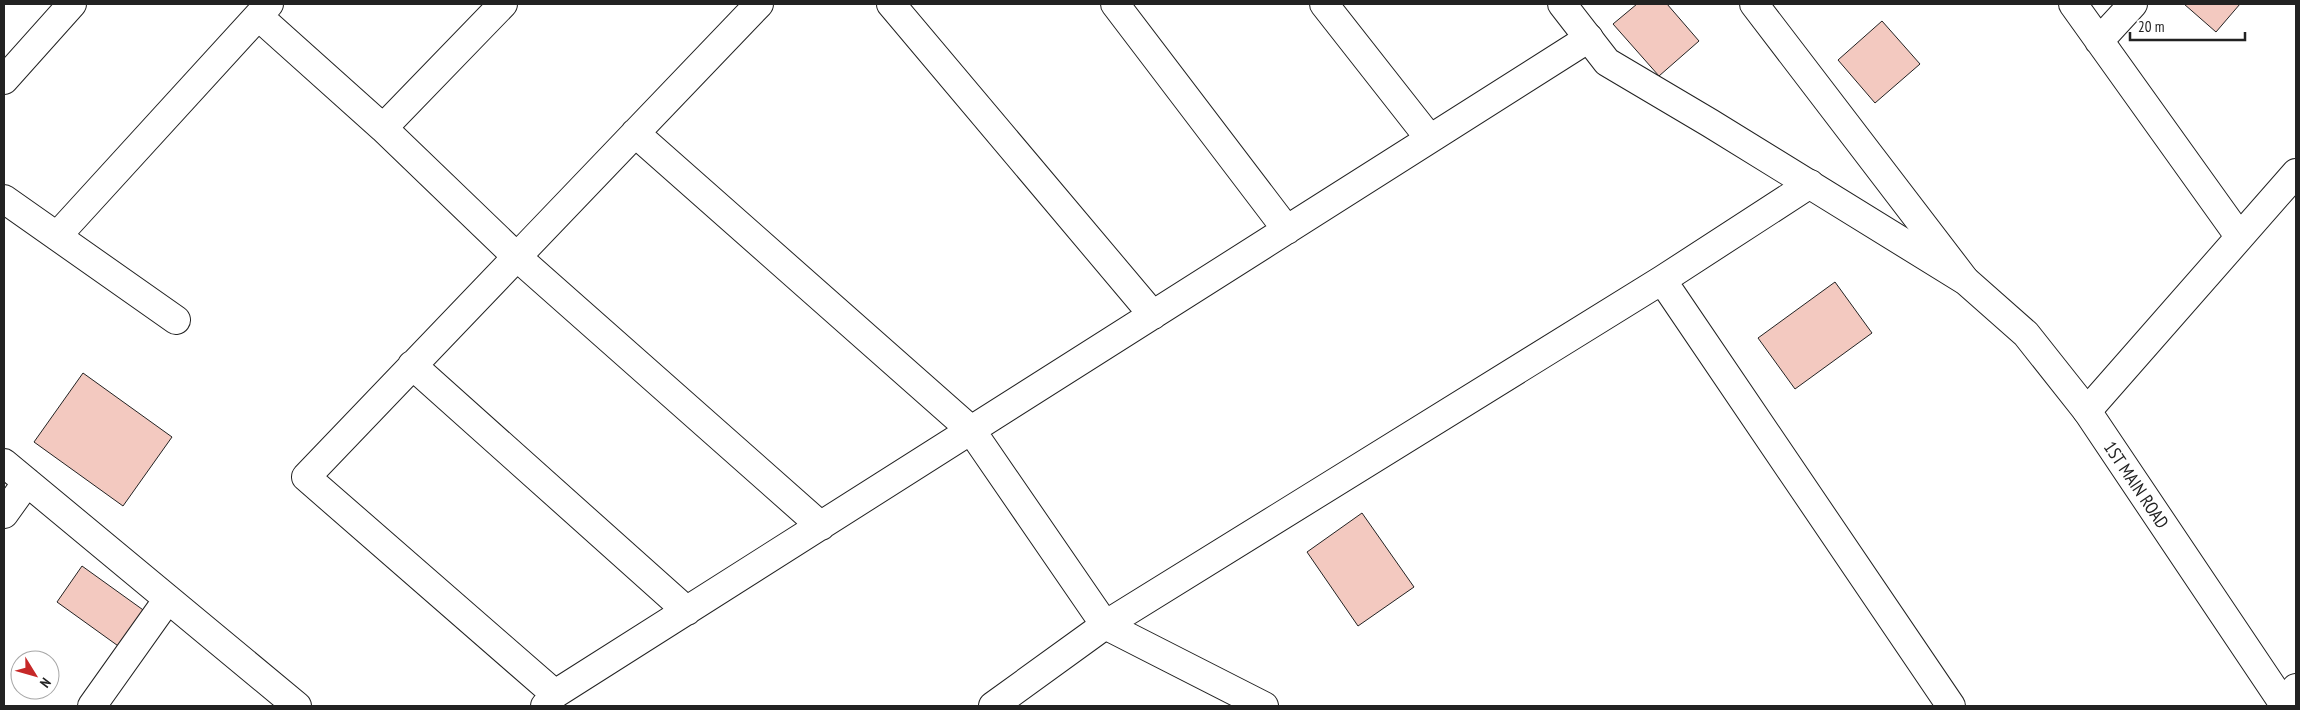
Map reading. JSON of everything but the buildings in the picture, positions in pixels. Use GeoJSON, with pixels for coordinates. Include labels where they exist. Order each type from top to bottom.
{"type":"FeatureCollection","features":[{"type":"Feature","properties":{"kind":"street"},"geometry":{"type":"LineString","coordinates":[[4,80],[72,4]]}},
{"type":"Feature","properties":{"kind":"street"},"geometry":{"type":"LineString","coordinates":[[383,128],[503,4]]}},
{"type":"Feature","properties":{"kind":"street"},"geometry":{"type":"LineString","coordinates":[[759,4],[306,477],[550,700],[1589,38]]}},
{"type":"Feature","properties":{"kind":"street"},"geometry":{"type":"LineString","coordinates":[[891,4],[1153,315]]}},
{"type":"Feature","properties":{"kind":"street"},"geometry":{"type":"LineString","coordinates":[[1115,4],[1287,230]]}},
{"type":"Feature","properties":{"kind":"street"},"geometry":{"type":"LineString","coordinates":[[1324,4],[1430,139]]}},
{"type":"Feature","properties":{"kind":"street"},"geometry":{"type":"LineString","coordinates":[[1562,4],[1607,62],[1810,184],[1966,281]]}},
{"type":"Feature","properties":{"kind":"street"},"geometry":{"type":"LineString","coordinates":[[1754,4],[1966,281]]}},
{"type":"Feature","properties":{"kind":"street"},"geometry":{"type":"LineString","coordinates":[[2073,4],[2239,236]]}},
{"type":"Feature","properties":{"kind":"street"},"geometry":{"type":"LineString","coordinates":[[2099,41],[2133,4]]}},
{"type":"Feature","properties":{"kind":"street"},"geometry":{"type":"LineString","coordinates":[[57,236],[263,10],[517,257],[821,526]]}},
{"type":"Feature","properties":{"kind":"street"},"geometry":{"type":"LineString","coordinates":[[635,133],[971,430],[1106,624],[1264,706]]}},
{"type":"Feature","properties":{"kind":"street"},"geometry":{"type":"LineString","coordinates":[[2087,411],[2296,173]]}},
{"type":"Feature","properties":{"kind":"street"},"geometry":{"type":"LineString","coordinates":[[993,706],[1106,624],[1662,280],[1810,184]]}},
{"type":"Feature","properties":{"kind":"street"},"geometry":{"type":"LineString","coordinates":[[4,199],[176,320]]}},
{"type":"Feature","properties":{"kind":"street"},"geometry":{"type":"LineString","coordinates":[[1662,280],[1952,706]]}},
{"type":"Feature","properties":{"kind":"street","name":"1ST MAIN ROAD"},"geometry":{"type":"LineString","coordinates":[[1966,281],[2026,334],[2087,411],[2288,699]]}},
{"type":"Feature","properties":{"kind":"street"},"geometry":{"type":"LineString","coordinates":[[412,365],[687,611]]}},
{"type":"Feature","properties":{"kind":"street"},"geometry":{"type":"LineString","coordinates":[[4,463],[297,706]]}},
{"type":"Feature","properties":{"kind":"street"},"geometry":{"type":"LineString","coordinates":[[4,514],[27,482]]}},
{"type":"Feature","properties":{"kind":"street"},"geometry":{"type":"LineString","coordinates":[[92,706],[168,600]]}}]}
